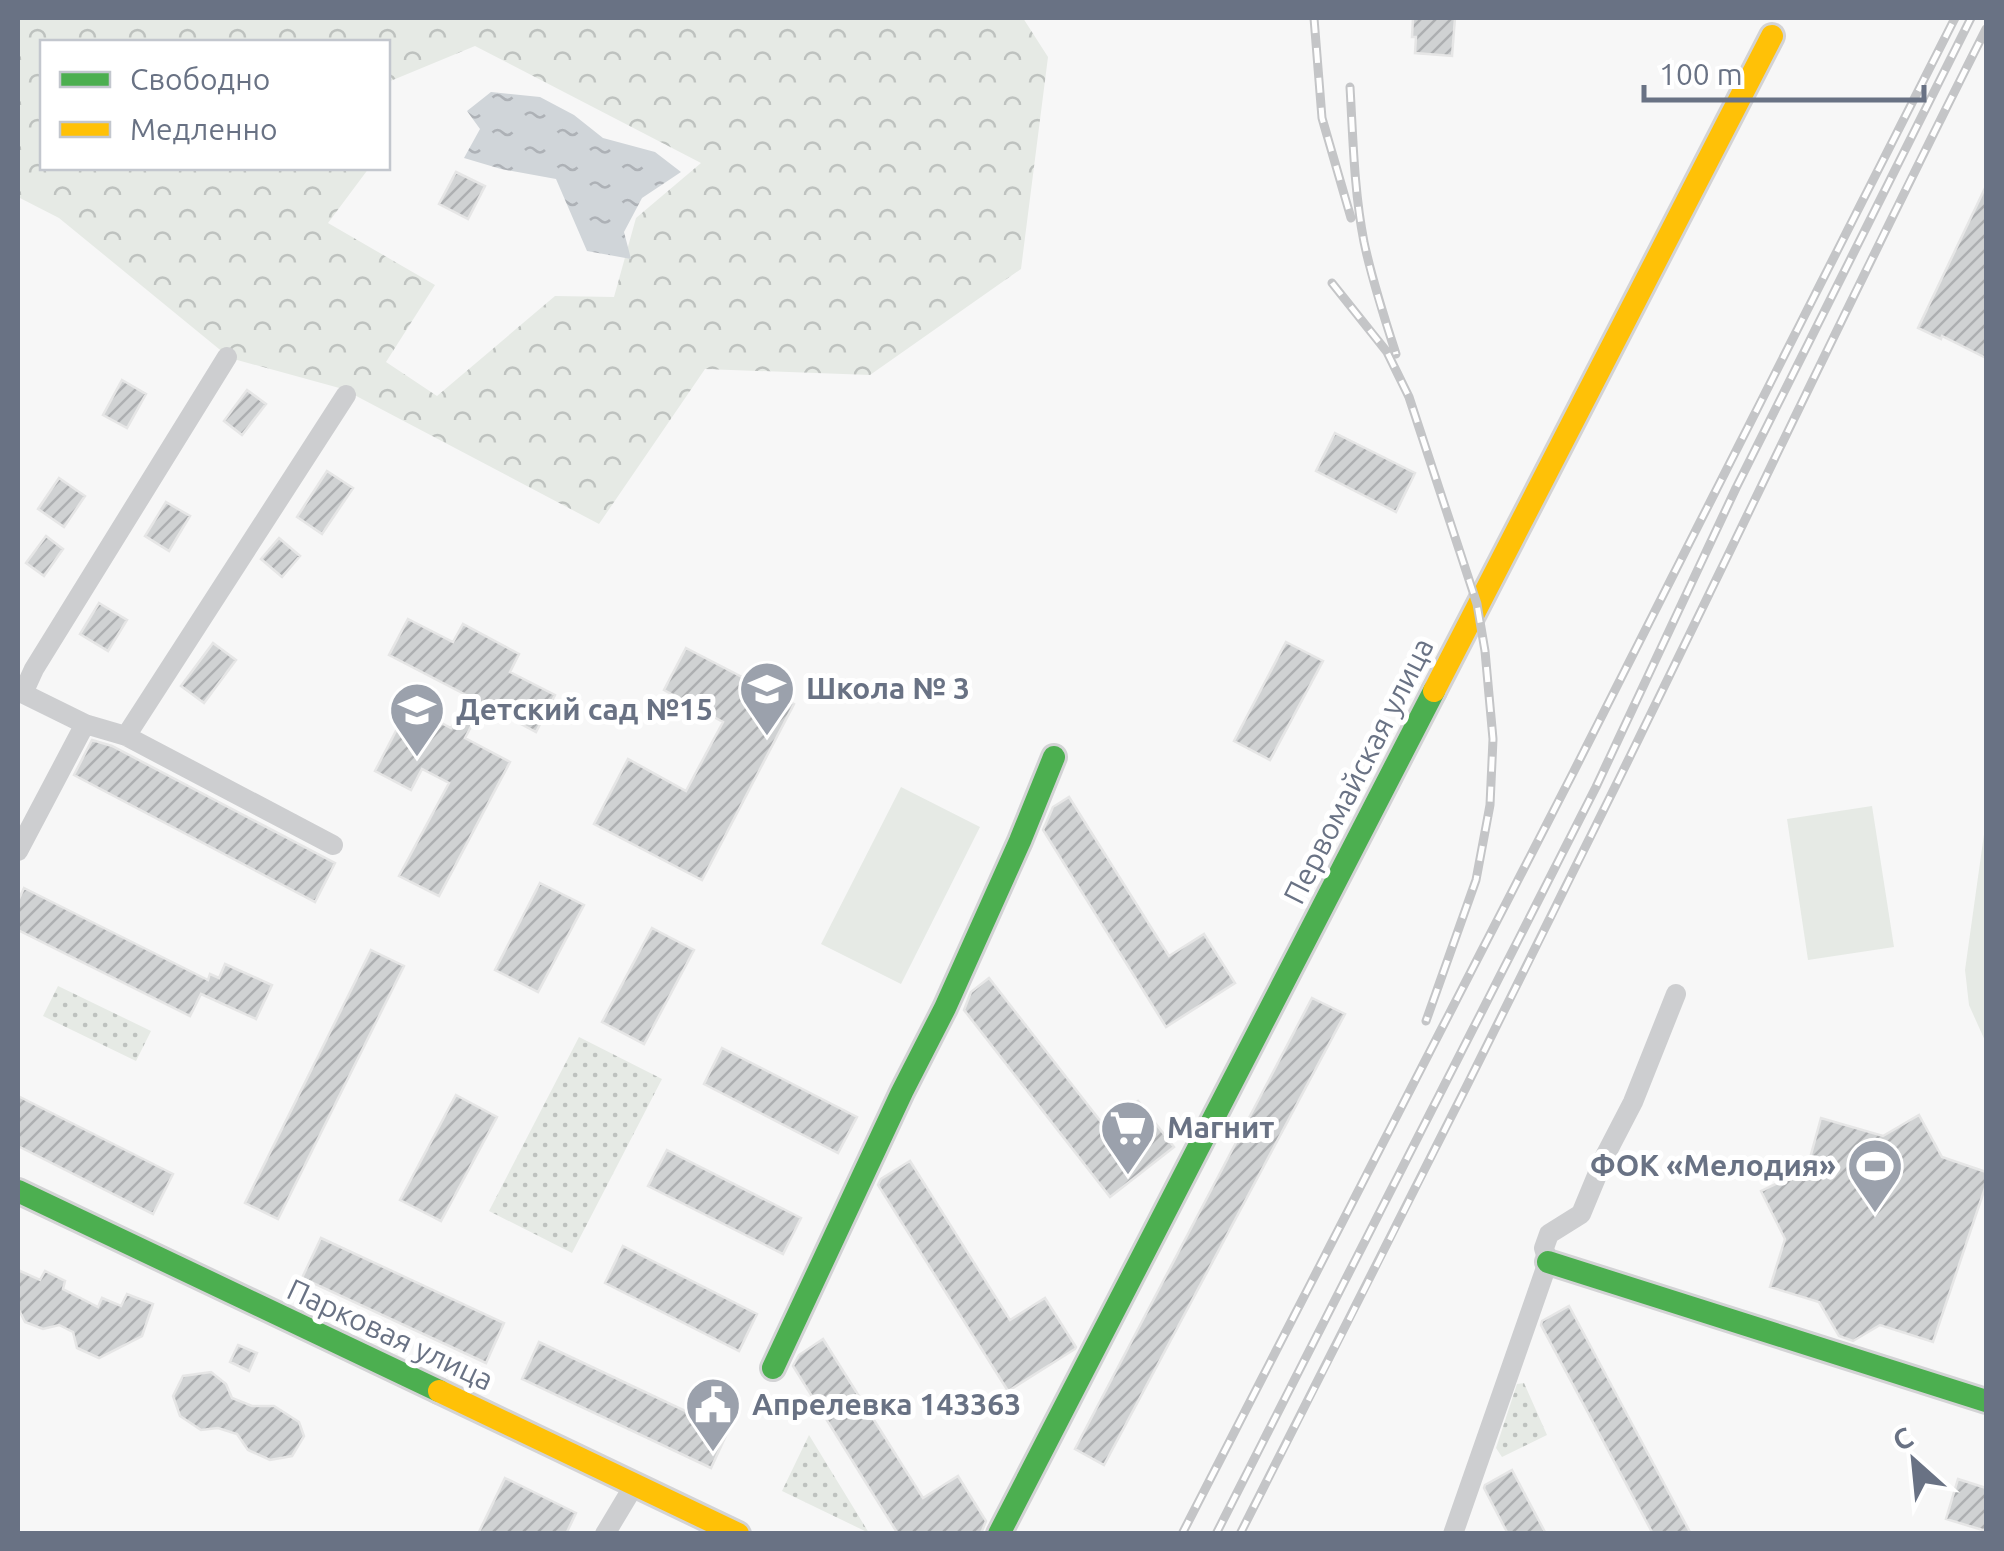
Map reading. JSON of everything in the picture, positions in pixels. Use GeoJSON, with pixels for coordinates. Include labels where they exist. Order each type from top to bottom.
{"type":"FeatureCollection","features":[{"type":"Feature","properties":{"kind":"street","name":"Первомайская улица"},"geometry":{"type":"LineString","coordinates":[[999,1534],[1772,36]]}},
{"type":"Feature","properties":{"kind":"street"},"geometry":{"type":"LineString","coordinates":[[227,357],[20,692],[85,724],[126,736],[333,845]]}},
{"type":"Feature","properties":{"kind":"street"},"geometry":{"type":"LineString","coordinates":[[126,736],[346,394]]}},
{"type":"Feature","properties":{"kind":"street"},"geometry":{"type":"LineString","coordinates":[[18,851],[85,724]]}},
{"type":"Feature","properties":{"kind":"street"},"geometry":{"type":"LineString","coordinates":[[773,1368],[945,1008],[1054,757]]}},
{"type":"Feature","properties":{"kind":"street"},"geometry":{"type":"LineString","coordinates":[[1453,1534],[1548,1262],[1544,1248],[1549,1234],[1581,1214],[1633,1102],[1676,994]]}},
{"type":"Feature","properties":{"kind":"street","name":"Парковая улица"},"geometry":{"type":"LineString","coordinates":[[18,1191],[738,1534]]}},
{"type":"Feature","properties":{"kind":"street"},"geometry":{"type":"LineString","coordinates":[[1548,1262],[1986,1401]]}},
{"type":"Feature","properties":{"kind":"street"},"geometry":{"type":"LineString","coordinates":[[606,1534],[635,1484]]}},
{"type":"Feature","properties":{"kind":"green space"},"geometry":{"type":"Polygon","coordinates":[[[18,18],[1023,18],[1048,57],[1021,269],[870,375],[705,369],[599,524],[343,389],[230,358],[59,218],[18,197],[18,18]],[[40,40],[40,170],[368,170],[328,223],[435,285],[386,362],[437,396],[555,296],[614,297],[636,218],[701,163],[475,46],[390,81],[390,40],[40,40]]]}},
{"type":"Feature","properties":{"kind":"green space"},"geometry":{"type":"Polygon","coordinates":[[[901,787],[980,827],[901,984],[821,944],[901,787]]]}},
{"type":"Feature","properties":{"kind":"green space"},"geometry":{"type":"Polygon","coordinates":[[[1872,806],[1894,947],[1808,960],[1787,819],[1872,806]]]}},
{"type":"Feature","properties":{"kind":"green space"},"geometry":{"type":"Polygon","coordinates":[[[1986,820],[1986,1043],[1969,1005],[1965,970],[1986,820]]]}},
{"type":"Feature","properties":{"kind":"green space"},"geometry":{"type":"Polygon","coordinates":[[[58,986],[151,1031],[136,1061],[43,1016],[58,986]]]}},
{"type":"Feature","properties":{"kind":"green space"},"geometry":{"type":"Polygon","coordinates":[[[579,1037],[662,1079],[572,1253],[489,1211],[579,1037]]]}},
{"type":"Feature","properties":{"kind":"green space"},"geometry":{"type":"Polygon","coordinates":[[[1524,1383],[1547,1435],[1502,1457],[1496,1448],[1517,1384],[1524,1383]]]}},
{"type":"Feature","properties":{"kind":"green space"},"geometry":{"type":"Polygon","coordinates":[[[809,1435],[869,1533],[782,1491],[809,1435]]]}},
{"type":"Feature","properties":{"kind":"water"},"geometry":{"type":"Polygon","coordinates":[[[491,92],[540,97],[574,115],[603,138],[655,152],[681,172],[642,198],[624,232],[631,259],[587,251],[556,179],[464,158],[480,129],[467,111],[491,92]]]}},
{"type":"Feature","properties":{"kind":"building"},"geometry":{"type":"Polygon","coordinates":[[[1413,18],[1455,18],[1452,56],[1415,53],[1413,18]]]}},
{"type":"Feature","properties":{"kind":"building"},"geometry":{"type":"Polygon","coordinates":[[[456,172],[485,186],[468,219],[439,204],[456,172]]]}},
{"type":"Feature","properties":{"kind":"building"},"geometry":{"type":"Polygon","coordinates":[[[1986,186],[1986,358],[1918,328],[1986,186]]]}},
{"type":"Feature","properties":{"kind":"building"},"geometry":{"type":"Polygon","coordinates":[[[122,380],[146,394],[127,428],[103,415],[122,380]]]}},
{"type":"Feature","properties":{"kind":"building"},"geometry":{"type":"Polygon","coordinates":[[[247,390],[266,404],[242,435],[224,421],[247,390]]]}},
{"type":"Feature","properties":{"kind":"building"},"geometry":{"type":"Polygon","coordinates":[[[1335,433],[1415,473],[1396,512],[1316,471],[1335,433]]]}},
{"type":"Feature","properties":{"kind":"building"},"geometry":{"type":"Polygon","coordinates":[[[327,471],[353,488],[322,534],[297,517],[327,471]]]}},
{"type":"Feature","properties":{"kind":"building"},"geometry":{"type":"Polygon","coordinates":[[[59,478],[85,496],[64,527],[38,509],[59,478]]]}},
{"type":"Feature","properties":{"kind":"building"},"geometry":{"type":"Polygon","coordinates":[[[166,502],[190,516],[169,551],[145,536],[166,502]]]}},
{"type":"Feature","properties":{"kind":"building"},"geometry":{"type":"Polygon","coordinates":[[[46,536],[63,549],[44,576],[26,563],[46,536]]]}},
{"type":"Feature","properties":{"kind":"building"},"geometry":{"type":"Polygon","coordinates":[[[279,538],[300,556],[282,577],[261,559],[279,538]]]}},
{"type":"Feature","properties":{"kind":"building"},"geometry":{"type":"Polygon","coordinates":[[[99,603],[127,620],[108,651],[80,634],[99,603]]]}},
{"type":"Feature","properties":{"kind":"building","name":"Детский сад №15"},"geometry":{"type":"Polygon","coordinates":[[[408,619],[453,642],[463,624],[519,654],[510,672],[555,695],[536,732],[483,704],[465,738],[510,762],[439,896],[399,876],[449,783],[422,769],[411,790],[375,771],[409,706],[451,728],[468,696],[389,655],[408,619]]]}},
{"type":"Feature","properties":{"kind":"building"},"geometry":{"type":"Polygon","coordinates":[[[1286,642],[1323,661],[1270,760],[1234,741],[1286,642]]]}},
{"type":"Feature","properties":{"kind":"building"},"geometry":{"type":"Polygon","coordinates":[[[213,643],[236,660],[204,703],[181,686],[213,643]]]}},
{"type":"Feature","properties":{"kind":"building"},"geometry":{"type":"Polygon","coordinates":[[[686,648],[794,704],[702,880],[594,824],[628,759],[686,791],[723,722],[664,690],[686,648]]]}},
{"type":"Feature","properties":{"kind":"building"},"geometry":{"type":"Polygon","coordinates":[[[92,740],[112,746],[335,863],[315,902],[74,775],[92,740]]]}},
{"type":"Feature","properties":{"kind":"building"},"geometry":{"type":"Polygon","coordinates":[[[1069,797],[1169,956],[1204,934],[1235,983],[1166,1027],[1043,830],[1053,807],[1069,797]]]}},
{"type":"Feature","properties":{"kind":"building"},"geometry":{"type":"Polygon","coordinates":[[[540,883],[584,905],[538,992],[495,970],[540,883]]]}},
{"type":"Feature","properties":{"kind":"building"},"geometry":{"type":"Polygon","coordinates":[[[24,888],[208,980],[210,974],[219,978],[225,964],[272,985],[256,1019],[201,994],[190,1016],[18,930],[18,901],[24,888]]]}},
{"type":"Feature","properties":{"kind":"building"},"geometry":{"type":"Polygon","coordinates":[[[652,928],[694,950],[644,1044],[602,1022],[652,928]]]}},
{"type":"Feature","properties":{"kind":"building"},"geometry":{"type":"Polygon","coordinates":[[[371,950],[404,966],[278,1219],[245,1203],[371,950]]]}},
{"type":"Feature","properties":{"kind":"building"},"geometry":{"type":"Polygon","coordinates":[[[989,978],[1105,1127],[1138,1101],[1174,1147],[1110,1197],[964,1010],[971,992],[989,978]]]}},
{"type":"Feature","properties":{"kind":"building"},"geometry":{"type":"Polygon","coordinates":[[[1312,998],[1345,1014],[1104,1465],[1075,1449],[1312,998]]]}},
{"type":"Feature","properties":{"kind":"building"},"geometry":{"type":"Polygon","coordinates":[[[722,1048],[857,1117],[838,1153],[704,1084],[722,1048]]]}},
{"type":"Feature","properties":{"kind":"building"},"geometry":{"type":"Polygon","coordinates":[[[456,1095],[497,1117],[441,1221],[400,1200],[456,1095]]]}},
{"type":"Feature","properties":{"kind":"building"},"geometry":{"type":"Polygon","coordinates":[[[18,1096],[173,1174],[153,1214],[18,1146],[18,1096]]]}},
{"type":"Feature","properties":{"kind":"building","name":"ФОК «Мелодия»"},"geometry":{"type":"Polygon","coordinates":[[[1919,1115],[1942,1157],[1986,1172],[1986,1185],[1933,1342],[1880,1325],[1853,1341],[1839,1336],[1819,1302],[1770,1287],[1785,1239],[1761,1191],[1807,1169],[1821,1118],[1883,1136],[1919,1115]]]}},
{"type":"Feature","properties":{"kind":"building"},"geometry":{"type":"Polygon","coordinates":[[[667,1150],[801,1218],[783,1254],[648,1186],[667,1150]]]}},
{"type":"Feature","properties":{"kind":"building"},"geometry":{"type":"Polygon","coordinates":[[[910,1161],[1010,1320],[1045,1298],[1075,1349],[1008,1391],[878,1185],[910,1161]]]}},
{"type":"Feature","properties":{"kind":"building"},"geometry":{"type":"Polygon","coordinates":[[[321,1238],[504,1323],[486,1363],[302,1278],[321,1238]]]}},
{"type":"Feature","properties":{"kind":"building"},"geometry":{"type":"Polygon","coordinates":[[[623,1246],[757,1314],[739,1351],[605,1283],[623,1246]]]}},
{"type":"Feature","properties":{"kind":"building"},"geometry":{"type":"Polygon","coordinates":[[[18,1270],[40,1280],[45,1271],[65,1281],[63,1289],[98,1307],[102,1298],[121,1306],[127,1294],[153,1304],[142,1336],[99,1358],[77,1348],[73,1332],[59,1325],[43,1329],[25,1322],[18,1308],[18,1270]]]}},
{"type":"Feature","properties":{"kind":"building"},"geometry":{"type":"Polygon","coordinates":[[[1569,1306],[1691,1534],[1653,1534],[1541,1325],[1569,1306]]]}},
{"type":"Feature","properties":{"kind":"building"},"geometry":{"type":"Polygon","coordinates":[[[823,1339],[923,1498],[958,1476],[986,1521],[982,1531],[898,1534],[793,1366],[799,1355],[823,1339]]]}},
{"type":"Feature","properties":{"kind":"building"},"geometry":{"type":"Polygon","coordinates":[[[539,1342],[728,1431],[711,1468],[522,1379],[539,1342]]]}},
{"type":"Feature","properties":{"kind":"building"},"geometry":{"type":"Polygon","coordinates":[[[238,1345],[257,1353],[249,1371],[230,1362],[238,1345]]]}},
{"type":"Feature","properties":{"kind":"building"},"geometry":{"type":"Polygon","coordinates":[[[211,1372],[226,1384],[232,1398],[252,1406],[274,1406],[299,1422],[304,1436],[292,1456],[270,1460],[248,1450],[237,1434],[218,1428],[201,1430],[180,1416],[173,1396],[183,1376],[211,1372]]]}},
{"type":"Feature","properties":{"kind":"building"},"geometry":{"type":"Polygon","coordinates":[[[1512,1470],[1546,1534],[1508,1534],[1484,1488],[1512,1470]]]}},
{"type":"Feature","properties":{"kind":"building"},"geometry":{"type":"Polygon","coordinates":[[[505,1478],[576,1513],[566,1534],[478,1534],[505,1478]]]}},
{"type":"Feature","properties":{"kind":"building"},"geometry":{"type":"Polygon","coordinates":[[[1958,1479],[1986,1488],[1986,1531],[1946,1519],[1958,1479]]]}},
{"type":"Feature","properties":{"kind":"railway"},"geometry":{"type":"LineString","coordinates":[[1314,18],[1322,118],[1351,218]]}},
{"type":"Feature","properties":{"kind":"railway"},"geometry":{"type":"LineString","coordinates":[[1182,1534],[1955,18]]}},
{"type":"Feature","properties":{"kind":"railway"},"geometry":{"type":"LineString","coordinates":[[1216,1534],[1596,787],[1736,488],[1971,18]]}},
{"type":"Feature","properties":{"kind":"railway"},"geometry":{"type":"LineString","coordinates":[[1240,1534],[1569,881],[1986,29]]}},
{"type":"Feature","properties":{"kind":"railway"},"geometry":{"type":"LineString","coordinates":[[1350,87],[1361,223],[1396,354]]}},
{"type":"Feature","properties":{"kind":"railway"},"geometry":{"type":"LineString","coordinates":[[1332,283],[1387,352],[1409,397],[1477,604],[1485,651],[1493,739],[1490,805],[1476,880],[1426,1021]]}},
{"type":"Feature","properties":{"kind":"traffic: fast"},"geometry":{"type":"LineString","coordinates":[[999,1534],[1434,691]]}},
{"type":"Feature","properties":{"kind":"traffic: fast"},"geometry":{"type":"LineString","coordinates":[[773,1368],[945,1008],[1054,757]]}},
{"type":"Feature","properties":{"kind":"traffic: fast"},"geometry":{"type":"LineString","coordinates":[[18,1191],[439,1391]]}},
{"type":"Feature","properties":{"kind":"traffic: fast"},"geometry":{"type":"LineString","coordinates":[[1548,1262],[1986,1401]]}},
{"type":"Feature","properties":{"kind":"traffic: slow"},"geometry":{"type":"LineString","coordinates":[[1434,691],[1772,36]]}},
{"type":"Feature","properties":{"kind":"traffic: slow"},"geometry":{"type":"LineString","coordinates":[[439,1391],[738,1534]]}},
{"type":"Feature","properties":{"kind":"place","name":"Школа № 3"},"geometry":{"type":"Point","coordinates":[767,738]}},
{"type":"Feature","properties":{"kind":"place","name":"Детский сад №15"},"geometry":{"type":"Point","coordinates":[417,759]}},
{"type":"Feature","properties":{"kind":"place","name":"Магнит"},"geometry":{"type":"Point","coordinates":[1128,1177]}},
{"type":"Feature","properties":{"kind":"place","name":"ФОК «Мелодия»"},"geometry":{"type":"Point","coordinates":[1875,1215]}},
{"type":"Feature","properties":{"kind":"place","name":"Апрелевка 143363"},"geometry":{"type":"Point","coordinates":[713,1454]}}]}
